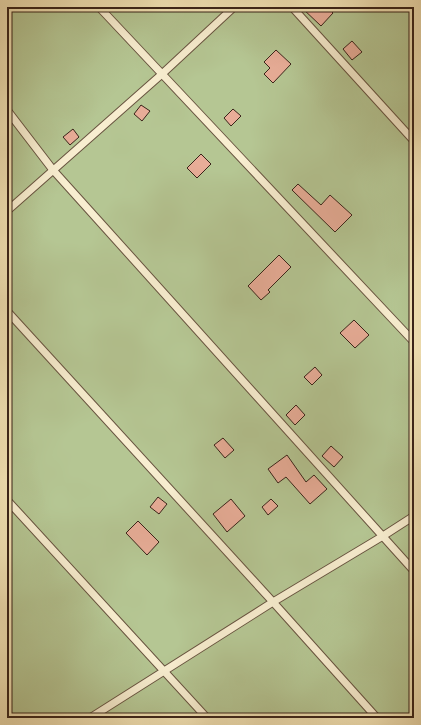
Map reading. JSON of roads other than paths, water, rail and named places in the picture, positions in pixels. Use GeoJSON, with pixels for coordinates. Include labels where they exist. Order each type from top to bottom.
{"type":"FeatureCollection","features":[{"type":"Feature","properties":{"kind":"lane"},"geometry":{"type":"LineString","coordinates":[[99,7],[414,342]]}},
{"type":"Feature","properties":{"kind":"lane"},"geometry":{"type":"LineString","coordinates":[[7,211],[162,74],[234,7]]}},
{"type":"Feature","properties":{"kind":"lane"},"geometry":{"type":"LineString","coordinates":[[292,7],[414,141]]}},
{"type":"Feature","properties":{"kind":"lane"},"geometry":{"type":"LineString","coordinates":[[7,110],[53,170],[414,571]]}},
{"type":"Feature","properties":{"kind":"lane"},"geometry":{"type":"LineString","coordinates":[[7,312],[273,602],[377,718]]}},
{"type":"Feature","properties":{"kind":"lane"},"geometry":{"type":"LineString","coordinates":[[7,500],[207,718]]}},
{"type":"Feature","properties":{"kind":"lane"},"geometry":{"type":"LineString","coordinates":[[90,718],[273,602],[414,516]]}}]}
